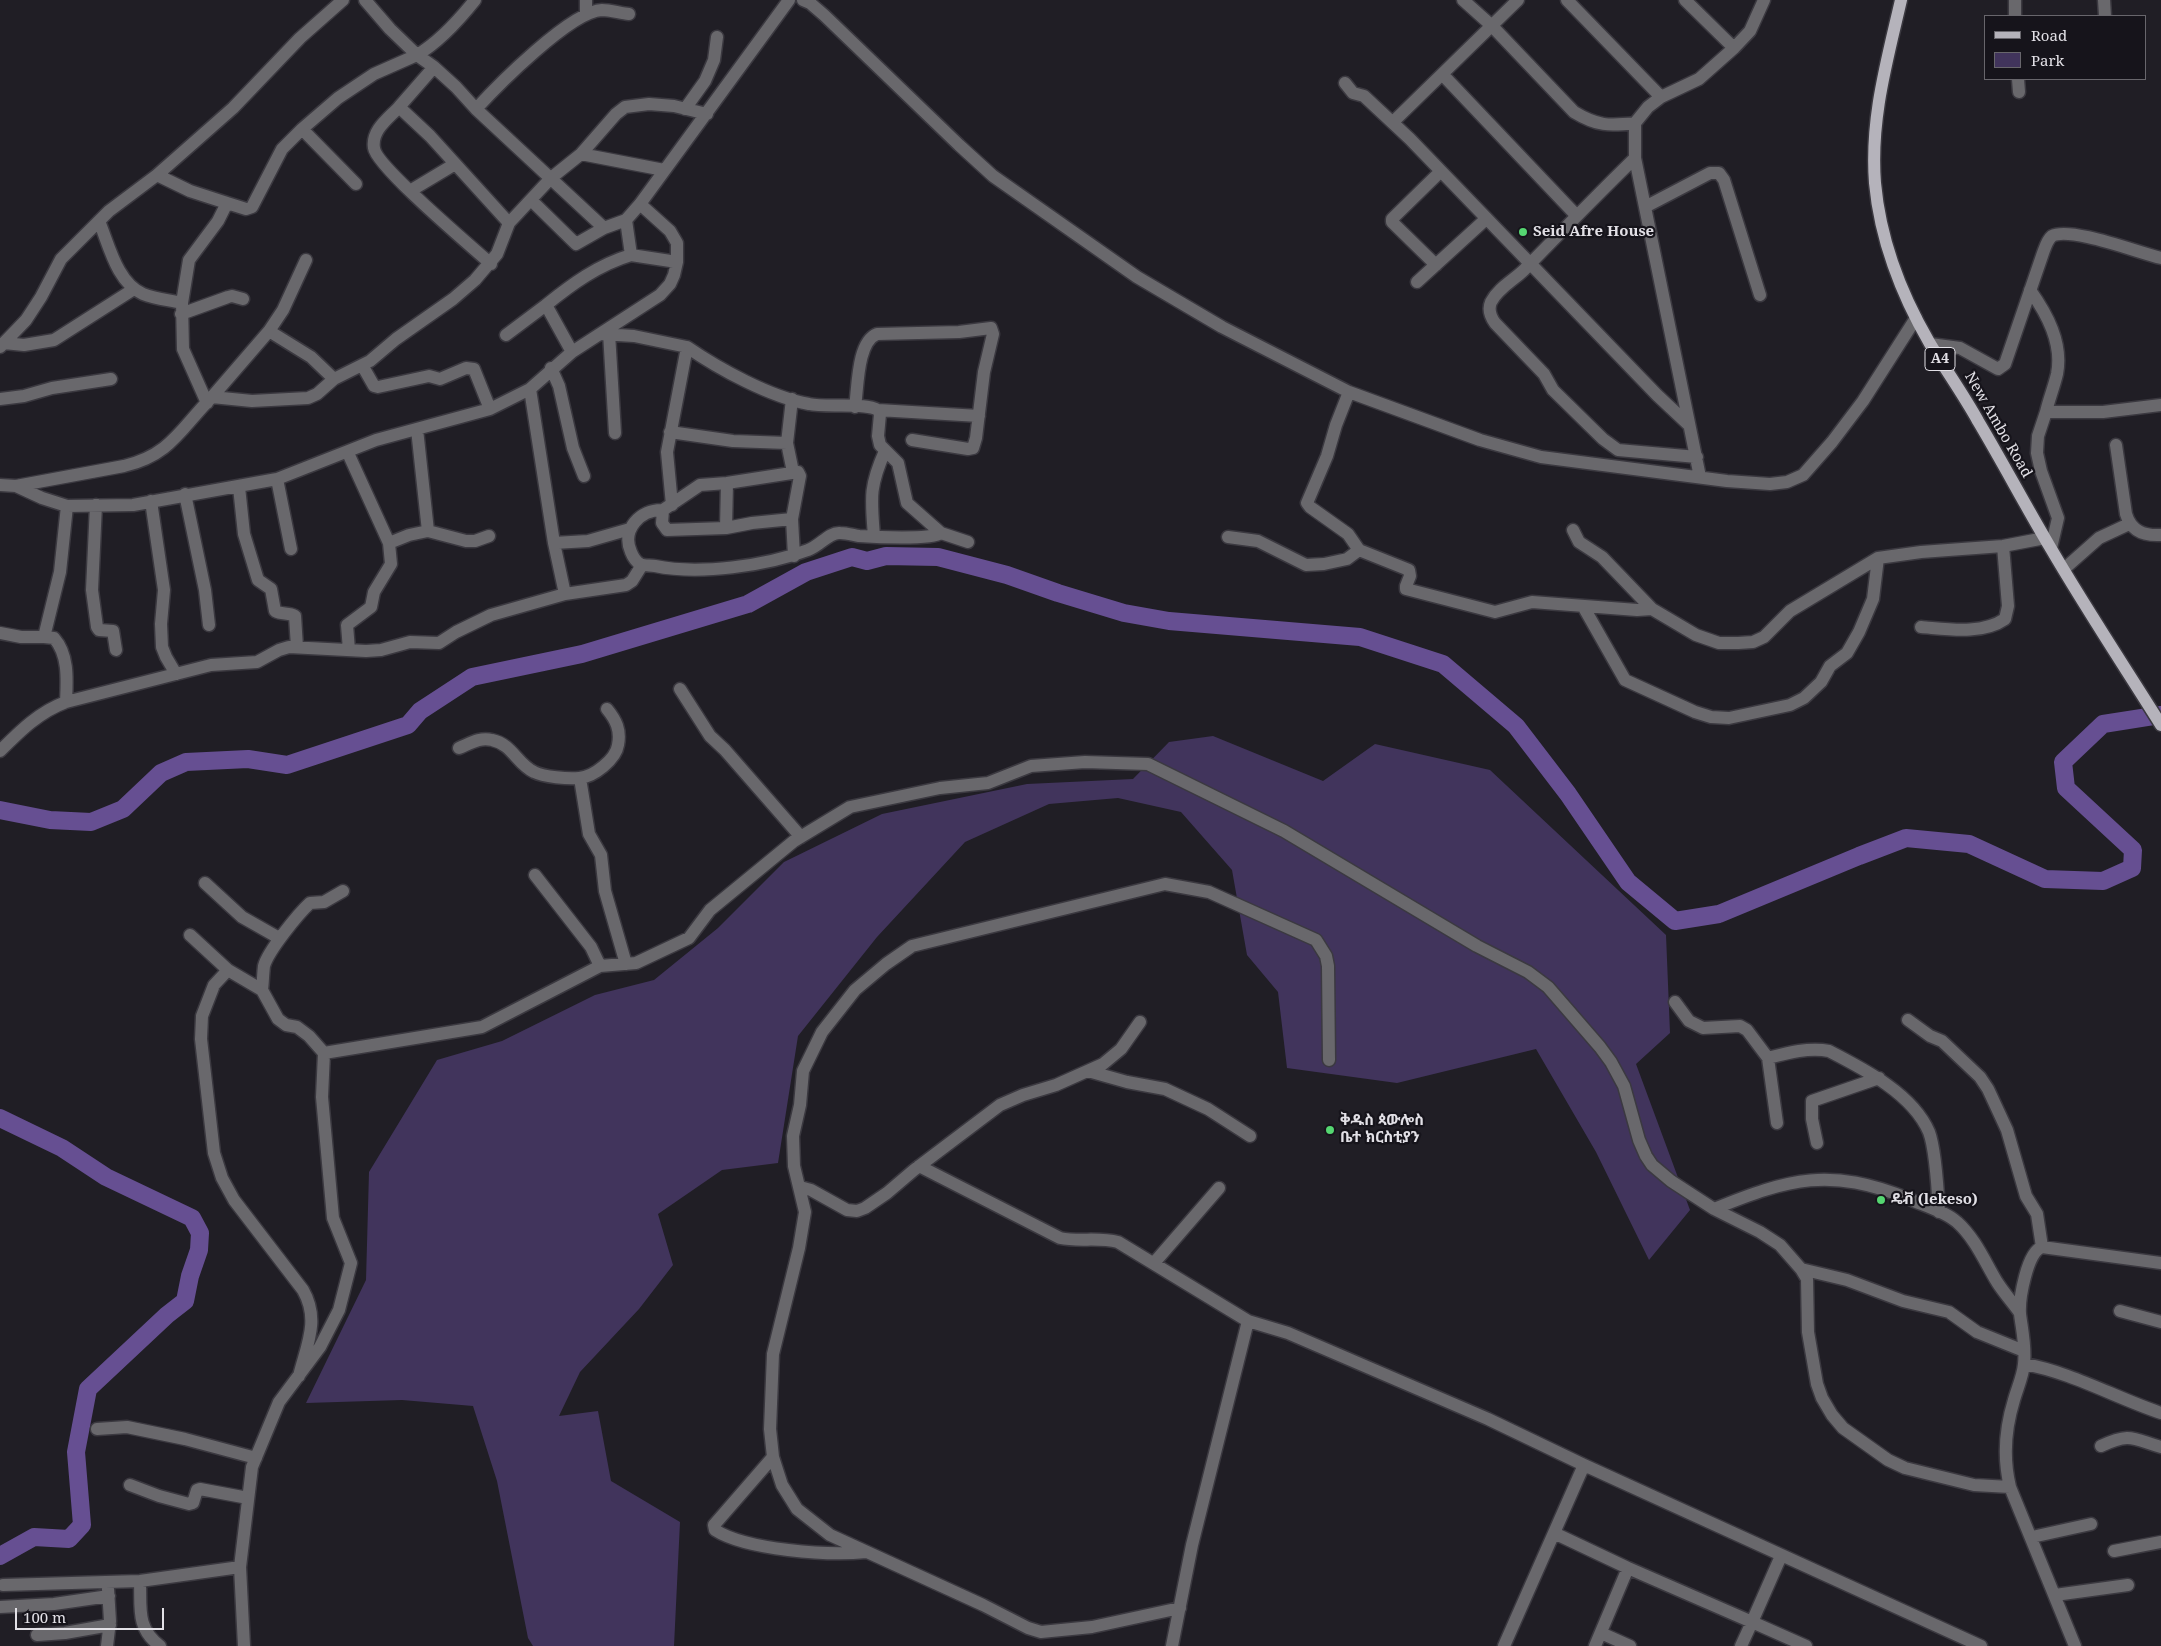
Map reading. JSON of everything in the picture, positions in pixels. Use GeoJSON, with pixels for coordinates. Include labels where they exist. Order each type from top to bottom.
{"type":"FeatureCollection","features":[{"type":"Feature","properties":{"kind":"main road","name":"New Ambo Road"},"geometry":{"type":"LineString","coordinates":[[1901,0],[1880,86],[1876,119],[1875,183],[1881,219],[1890,254],[1916,318],[1930,344],[1966,399],[2048,543],[2161,725]]}},
{"type":"Feature","properties":{"kind":"street"},"geometry":{"type":"LineString","coordinates":[[2,345],[26,320],[41,297],[61,259],[99,221],[157,175],[233,108],[300,38],[344,0]]}},
{"type":"Feature","properties":{"kind":"street"},"geometry":{"type":"LineString","coordinates":[[365,0],[390,29],[417,55],[434,66],[476,109],[604,228]]}},
{"type":"Feature","properties":{"kind":"street"},"geometry":{"type":"LineString","coordinates":[[157,175],[190,190],[227,203],[246,209],[252,208],[282,149],[302,128],[338,98],[374,74],[428,49],[465,14],[475,0]]}},
{"type":"Feature","properties":{"kind":"street"},"geometry":{"type":"LineString","coordinates":[[586,0],[586,14]]}},
{"type":"Feature","properties":{"kind":"street"},"geometry":{"type":"LineString","coordinates":[[531,200],[576,244],[604,228],[626,220],[707,114],[789,0]]}},
{"type":"Feature","properties":{"kind":"street"},"geometry":{"type":"LineString","coordinates":[[803,0],[810,3],[824,15],[993,176],[1137,277],[1222,327],[1348,392],[1480,440],[1541,457],[1700,477],[1770,484],[1787,482],[1803,475],[1832,442],[1863,401],[1916,318]]}},
{"type":"Feature","properties":{"kind":"street"},"geometry":{"type":"LineString","coordinates":[[1463,0],[1492,26],[1574,112],[1600,125],[1635,123]]}},
{"type":"Feature","properties":{"kind":"street"},"geometry":{"type":"LineString","coordinates":[[1393,122],[1518,0]]}},
{"type":"Feature","properties":{"kind":"street"},"geometry":{"type":"LineString","coordinates":[[1567,0],[1661,97]]}},
{"type":"Feature","properties":{"kind":"street"},"geometry":{"type":"LineString","coordinates":[[1685,0],[1734,48]]}},
{"type":"Feature","properties":{"kind":"street"},"geometry":{"type":"LineString","coordinates":[[1700,477],[1635,158],[1635,123],[1648,107],[1661,97],[1699,79],[1734,48],[1750,31],[1764,0]]}},
{"type":"Feature","properties":{"kind":"street"},"geometry":{"type":"LineString","coordinates":[[2015,0],[2015,15]]}},
{"type":"Feature","properties":{"kind":"street"},"geometry":{"type":"LineString","coordinates":[[2104,0],[2105,15]]}},
{"type":"Feature","properties":{"kind":"street"},"geometry":{"type":"LineString","coordinates":[[476,109],[500,83],[526,60],[555,35],[586,14],[602,10],[629,14]]}},
{"type":"Feature","properties":{"kind":"street"},"geometry":{"type":"LineString","coordinates":[[685,109],[705,81],[714,60],[717,37]]}},
{"type":"Feature","properties":{"kind":"street"},"geometry":{"type":"LineString","coordinates":[[434,66],[377,130],[374,147],[376,154],[410,191],[490,264]]}},
{"type":"Feature","properties":{"kind":"street"},"geometry":{"type":"LineString","coordinates":[[1443,75],[1576,215]]}},
{"type":"Feature","properties":{"kind":"street"},"geometry":{"type":"LineString","coordinates":[[2018,80],[2019,92]]}},
{"type":"Feature","properties":{"kind":"street"},"geometry":{"type":"LineString","coordinates":[[1345,82],[1353,93],[1364,96],[1393,122],[1657,395],[1689,425]]}},
{"type":"Feature","properties":{"kind":"street"},"geometry":{"type":"LineString","coordinates":[[210,400],[308,398],[317,394],[334,379],[362,365],[453,299],[475,280],[490,264],[496,254],[509,223],[551,178],[581,154],[616,114],[625,107],[649,104],[707,114]]}},
{"type":"Feature","properties":{"kind":"street"},"geometry":{"type":"LineString","coordinates":[[399,106],[509,223]]}},
{"type":"Feature","properties":{"kind":"street"},"geometry":{"type":"LineString","coordinates":[[302,128],[356,184]]}},
{"type":"Feature","properties":{"kind":"street"},"geometry":{"type":"LineString","coordinates":[[581,154],[664,170]]}},
{"type":"Feature","properties":{"kind":"street"},"geometry":{"type":"LineString","coordinates":[[1635,158],[1494,297],[1489,308],[1494,323],[1544,374],[1553,390],[1603,439],[1618,450],[1697,457]]}},
{"type":"Feature","properties":{"kind":"street"},"geometry":{"type":"LineString","coordinates":[[410,191],[455,164]]}},
{"type":"Feature","properties":{"kind":"street"},"geometry":{"type":"LineString","coordinates":[[1436,265],[1392,222],[1392,219],[1440,172]]}},
{"type":"Feature","properties":{"kind":"street"},"geometry":{"type":"LineString","coordinates":[[1645,207],[1710,173],[1719,173],[1724,180],[1760,295]]}},
{"type":"Feature","properties":{"kind":"street"},"geometry":{"type":"LineString","coordinates":[[210,400],[183,349],[182,309],[190,260],[218,222],[227,203]]}},
{"type":"Feature","properties":{"kind":"street"},"geometry":{"type":"LineString","coordinates":[[16,486],[42,498],[67,506],[133,505],[185,494],[239,487],[277,479],[348,453],[376,440],[490,409],[530,388],[551,368],[572,352],[604,334],[660,295],[670,284],[678,262],[677,243],[670,231],[640,204]]}},
{"type":"Feature","properties":{"kind":"street"},"geometry":{"type":"LineString","coordinates":[[1417,282],[1486,219]]}},
{"type":"Feature","properties":{"kind":"street"},"geometry":{"type":"LineString","coordinates":[[626,220],[631,254]]}},
{"type":"Feature","properties":{"kind":"street"},"geometry":{"type":"LineString","coordinates":[[99,221],[121,272],[134,289],[182,309],[232,296],[242,299]]}},
{"type":"Feature","properties":{"kind":"street"},"geometry":{"type":"LineString","coordinates":[[1930,344],[1960,348],[1998,368],[2002,367],[2005,364],[2048,241],[2052,236],[2063,234],[2107,241],[2161,258]]}},
{"type":"Feature","properties":{"kind":"street"},"geometry":{"type":"LineString","coordinates":[[506,335],[595,270],[613,260],[631,254],[678,262]]}},
{"type":"Feature","properties":{"kind":"street"},"geometry":{"type":"LineString","coordinates":[[0,485],[16,486],[139,462],[157,454],[170,444],[269,331],[283,310],[306,260]]}},
{"type":"Feature","properties":{"kind":"street"},"geometry":{"type":"LineString","coordinates":[[2,345],[24,345],[54,340],[134,289]]}},
{"type":"Feature","properties":{"kind":"street"},"geometry":{"type":"LineString","coordinates":[[1572,530],[1579,542],[1602,557],[1652,609],[1696,635],[1719,643],[1753,642],[1772,631],[1790,611],[1878,558],[1921,552],[2048,543],[2058,518],[2041,471],[2037,453],[2038,436],[2057,373],[2056,338],[2044,310],[2030,290]]}},
{"type":"Feature","properties":{"kind":"street"},"geometry":{"type":"LineString","coordinates":[[546,305],[572,352]]}},
{"type":"Feature","properties":{"kind":"street"},"geometry":{"type":"LineString","coordinates":[[856,407],[864,346],[870,336],[877,334],[959,332],[991,328],[993,334],[984,372],[974,445],[970,449],[912,440]]}},
{"type":"Feature","properties":{"kind":"street"},"geometry":{"type":"LineString","coordinates":[[269,331],[311,357],[334,379]]}},
{"type":"Feature","properties":{"kind":"street"},"geometry":{"type":"LineString","coordinates":[[604,334],[634,336],[686,347],[741,379],[809,404],[979,416]]}},
{"type":"Feature","properties":{"kind":"street"},"geometry":{"type":"LineString","coordinates":[[604,334],[615,433]]}},
{"type":"Feature","properties":{"kind":"street"},"geometry":{"type":"LineString","coordinates":[[686,347],[667,452],[667,507],[662,523],[664,528],[667,530],[726,528],[772,520],[792,519]]}},
{"type":"Feature","properties":{"kind":"street"},"geometry":{"type":"LineString","coordinates":[[362,365],[374,386],[378,387],[429,376],[440,379],[466,368],[474,369],[490,409]]}},
{"type":"Feature","properties":{"kind":"street"},"geometry":{"type":"LineString","coordinates":[[551,368],[559,386],[573,448],[584,476]]}},
{"type":"Feature","properties":{"kind":"street"},"geometry":{"type":"LineString","coordinates":[[0,400],[52,388],[111,379]]}},
{"type":"Feature","properties":{"kind":"street"},"geometry":{"type":"LineString","coordinates":[[530,388],[554,543],[565,594]]}},
{"type":"Feature","properties":{"kind":"street"},"geometry":{"type":"LineString","coordinates":[[1348,392],[1327,456],[1308,503],[1310,507],[1348,534],[1359,550],[1408,570],[1410,576],[1405,588],[1495,612],[1532,602],[1637,610],[1652,609]]}},
{"type":"Feature","properties":{"kind":"street"},"geometry":{"type":"LineString","coordinates":[[792,399],[787,443],[793,472]]}},
{"type":"Feature","properties":{"kind":"street"},"geometry":{"type":"LineString","coordinates":[[2046,412],[2103,412],[2161,404]]}},
{"type":"Feature","properties":{"kind":"street"},"geometry":{"type":"LineString","coordinates":[[878,410],[880,445],[898,463],[907,503],[941,533],[968,542]]}},
{"type":"Feature","properties":{"kind":"street"},"geometry":{"type":"LineString","coordinates":[[416,429],[428,531]]}},
{"type":"Feature","properties":{"kind":"street"},"geometry":{"type":"LineString","coordinates":[[670,432],[734,441],[787,443]]}},
{"type":"Feature","properties":{"kind":"street"},"geometry":{"type":"LineString","coordinates":[[2116,445],[2129,524],[2149,536],[2161,535]]}},
{"type":"Feature","properties":{"kind":"street"},"geometry":{"type":"LineString","coordinates":[[874,536],[871,487],[885,451]]}},
{"type":"Feature","properties":{"kind":"street"},"geometry":{"type":"LineString","coordinates":[[348,453],[389,544],[391,564],[374,592],[371,607],[347,624],[349,650]]}},
{"type":"Feature","properties":{"kind":"street"},"geometry":{"type":"LineString","coordinates":[[794,556],[792,519],[800,476],[798,472],[727,484],[700,485],[667,507],[647,512],[636,519],[630,529],[629,548],[635,560],[642,565],[668,569],[696,570],[794,556],[820,546],[833,534],[936,536],[941,533]]}},
{"type":"Feature","properties":{"kind":"street"},"geometry":{"type":"LineString","coordinates":[[277,479],[291,549]]}},
{"type":"Feature","properties":{"kind":"street"},"geometry":{"type":"LineString","coordinates":[[726,528],[727,484]]}},
{"type":"Feature","properties":{"kind":"street"},"geometry":{"type":"LineString","coordinates":[[239,487],[244,534],[258,580],[271,589],[275,611],[295,616],[297,646]]}},
{"type":"Feature","properties":{"kind":"street"},"geometry":{"type":"LineString","coordinates":[[185,494],[205,590],[209,625]]}},
{"type":"Feature","properties":{"kind":"street"},"geometry":{"type":"LineString","coordinates":[[151,501],[164,590],[161,624],[162,647],[176,674]]}},
{"type":"Feature","properties":{"kind":"street"},"geometry":{"type":"LineString","coordinates":[[44,637],[60,572],[67,506]]}},
{"type":"Feature","properties":{"kind":"street"},"geometry":{"type":"LineString","coordinates":[[96,506],[92,590],[97,627],[99,630],[113,630],[116,650]]}},
{"type":"Feature","properties":{"kind":"street"},"geometry":{"type":"LineString","coordinates":[[2064,569],[2098,538],[2129,524]]}},
{"type":"Feature","properties":{"kind":"street"},"geometry":{"type":"LineString","coordinates":[[554,543],[588,541],[630,529]]}},
{"type":"Feature","properties":{"kind":"street"},"geometry":{"type":"LineString","coordinates":[[389,544],[409,535],[428,531],[466,541],[475,541],[489,536]]}},
{"type":"Feature","properties":{"kind":"street"},"geometry":{"type":"LineString","coordinates":[[1228,537],[1258,541],[1306,565],[1324,564],[1347,559],[1359,550]]}},
{"type":"Feature","properties":{"kind":"street"},"geometry":{"type":"LineString","coordinates":[[1921,627],[1978,628],[1998,624],[2005,619],[2008,606],[2004,546]]}},
{"type":"Feature","properties":{"kind":"street"},"geometry":{"type":"LineString","coordinates":[[1583,606],[1625,680],[1695,712],[1711,717],[1730,718],[1790,705],[1804,698],[1821,682],[1830,666],[1847,653],[1859,632],[1872,599],[1878,558]]}},
{"type":"Feature","properties":{"kind":"street"},"geometry":{"type":"LineString","coordinates":[[0,751],[26,726],[50,708],[66,702],[211,665],[258,662],[279,650],[297,646],[349,650],[381,650],[410,642],[439,643],[456,632],[491,615],[565,594],[626,586],[632,581],[642,565]]}},
{"type":"Feature","properties":{"kind":"street"},"geometry":{"type":"LineString","coordinates":[[0,632],[21,638],[54,638],[64,655],[67,674],[66,702]]}},
{"type":"Feature","properties":{"kind":"street"},"geometry":{"type":"LineString","coordinates":[[680,689],[710,736],[725,750],[801,837]]}},
{"type":"Feature","properties":{"kind":"street"},"geometry":{"type":"LineString","coordinates":[[460,748],[481,739],[492,740],[508,747],[525,767],[538,774],[580,778],[596,772],[616,754],[619,744],[617,721],[607,709]]}},
{"type":"Feature","properties":{"kind":"street"},"geometry":{"type":"LineString","coordinates":[[324,1054],[482,1027],[600,966],[636,963],[689,938],[710,910],[801,837],[850,808],[940,788],[988,783],[1031,766],[1085,762],[1148,764],[1284,831],[1548,987],[1611,1062],[1624,1086],[1639,1140],[1652,1165],[1671,1181],[1714,1209],[1760,1232],[1780,1245],[1801,1269],[1807,1279],[1808,1332],[1818,1384],[1827,1406],[1843,1428],[1888,1460],[1905,1468],[1974,1485],[2010,1487]]}},
{"type":"Feature","properties":{"kind":"street"},"geometry":{"type":"LineString","coordinates":[[580,778],[589,834],[601,855],[605,891],[626,964]]}},
{"type":"Feature","properties":{"kind":"street"},"geometry":{"type":"LineString","coordinates":[[535,875],[591,947],[600,966]]}},
{"type":"Feature","properties":{"kind":"street"},"geometry":{"type":"LineString","coordinates":[[205,883],[242,917],[279,938]]}},
{"type":"Feature","properties":{"kind":"street"},"geometry":{"type":"LineString","coordinates":[[1180,1608],[1092,1627],[1041,1632],[1028,1628],[830,1534],[797,1509],[782,1485],[773,1457],[770,1429],[773,1354],[801,1239],[805,1212],[794,1166],[793,1136],[800,1105],[803,1071],[822,1032],[855,990],[886,964],[912,946],[1165,884],[1209,892],[1316,940],[1326,956],[1328,966],[1329,1060]]}},
{"type":"Feature","properties":{"kind":"street"},"geometry":{"type":"LineString","coordinates":[[262,990],[265,964],[279,938],[310,902],[324,902],[343,891]]}},
{"type":"Feature","properties":{"kind":"street"},"geometry":{"type":"LineString","coordinates":[[190,935],[228,970],[262,990],[278,1019],[286,1024],[297,1027],[309,1036],[324,1054],[322,1097],[333,1218],[351,1263],[339,1310],[320,1347],[280,1402],[252,1467],[240,1567],[244,1646]]}},
{"type":"Feature","properties":{"kind":"street"},"geometry":{"type":"LineString","coordinates":[[228,970],[214,985],[202,1016],[201,1038],[214,1153],[222,1178],[234,1200],[304,1290],[311,1305],[313,1315],[299,1376]]}},
{"type":"Feature","properties":{"kind":"street"},"geometry":{"type":"LineString","coordinates":[[1675,1002],[1689,1021],[1702,1028],[1740,1026],[1747,1030],[1768,1058],[1776,1123]]}},
{"type":"Feature","properties":{"kind":"street"},"geometry":{"type":"LineString","coordinates":[[1908,1020],[1930,1036],[1942,1041],[1980,1077],[1988,1090],[2007,1130],[2026,1196],[2037,1214],[2042,1247]]}},
{"type":"Feature","properties":{"kind":"street"},"geometry":{"type":"LineString","coordinates":[[800,1187],[811,1190],[847,1210],[857,1211],[887,1194],[919,1166],[1000,1105],[1023,1095],[1056,1086],[1103,1064],[1121,1049],[1140,1022]]}},
{"type":"Feature","properties":{"kind":"street"},"geometry":{"type":"LineString","coordinates":[[1768,1058],[1813,1048],[1829,1051],[1879,1078],[1915,1110],[1930,1134],[1938,1188],[1939,1212]]}},
{"type":"Feature","properties":{"kind":"street"},"geometry":{"type":"LineString","coordinates":[[1088,1071],[1126,1082],[1165,1089],[1208,1109],[1250,1136]]}},
{"type":"Feature","properties":{"kind":"street"},"geometry":{"type":"LineString","coordinates":[[1817,1143],[1812,1119],[1812,1101],[1879,1078]]}},
{"type":"Feature","properties":{"kind":"street"},"geometry":{"type":"LineString","coordinates":[[919,1166],[1060,1238],[1073,1240],[1104,1238],[1118,1242],[1248,1320],[1288,1333],[1488,1419],[1781,1556],[1981,1646]]}},
{"type":"Feature","properties":{"kind":"street"},"geometry":{"type":"LineString","coordinates":[[1714,1209],[1776,1185],[1795,1182],[1836,1180],[1890,1192],[1939,1212],[1957,1222],[1974,1241],[1998,1285],[2020,1313]]}},
{"type":"Feature","properties":{"kind":"street"},"geometry":{"type":"LineString","coordinates":[[1154,1263],[1219,1188]]}},
{"type":"Feature","properties":{"kind":"street"},"geometry":{"type":"LineString","coordinates":[[2075,1646],[2010,1487],[2005,1469],[2006,1439],[2024,1358],[2020,1313],[2029,1262],[2038,1248],[2042,1247],[2161,1263]]}},
{"type":"Feature","properties":{"kind":"street"},"geometry":{"type":"LineString","coordinates":[[1801,1269],[1848,1280],[1903,1301],[1948,1312],[1976,1332],[2042,1367],[2132,1404],[2161,1413]]}},
{"type":"Feature","properties":{"kind":"street"},"geometry":{"type":"LineString","coordinates":[[2120,1311],[2161,1322]]}},
{"type":"Feature","properties":{"kind":"street"},"geometry":{"type":"LineString","coordinates":[[1172,1646],[1192,1545],[1248,1320]]}},
{"type":"Feature","properties":{"kind":"street"},"geometry":{"type":"LineString","coordinates":[[97,1429],[128,1427],[185,1439],[256,1458]]}},
{"type":"Feature","properties":{"kind":"street"},"geometry":{"type":"LineString","coordinates":[[2101,1446],[2115,1439],[2129,1438],[2144,1440],[2161,1447]]}},
{"type":"Feature","properties":{"kind":"street"},"geometry":{"type":"LineString","coordinates":[[773,1457],[714,1525],[715,1530],[721,1534],[762,1546],[845,1554],[867,1552]]}},
{"type":"Feature","properties":{"kind":"street"},"geometry":{"type":"LineString","coordinates":[[1504,1646],[1584,1465]]}},
{"type":"Feature","properties":{"kind":"street"},"geometry":{"type":"LineString","coordinates":[[130,1485],[159,1496],[189,1504],[193,1503],[197,1490],[200,1489],[248,1498]]}},
{"type":"Feature","properties":{"kind":"street"},"geometry":{"type":"LineString","coordinates":[[2032,1537],[2091,1524]]}},
{"type":"Feature","properties":{"kind":"street"},"geometry":{"type":"LineString","coordinates":[[1554,1532],[1628,1568],[1806,1646]]}},
{"type":"Feature","properties":{"kind":"street"},"geometry":{"type":"LineString","coordinates":[[2114,1551],[2161,1542]]}},
{"type":"Feature","properties":{"kind":"street"},"geometry":{"type":"LineString","coordinates":[[1741,1646],[1781,1556]]}},
{"type":"Feature","properties":{"kind":"street"},"geometry":{"type":"LineString","coordinates":[[3,1585],[140,1581],[240,1567]]}},
{"type":"Feature","properties":{"kind":"street"},"geometry":{"type":"LineString","coordinates":[[1595,1646],[1628,1568]]}},
{"type":"Feature","properties":{"kind":"street"},"geometry":{"type":"LineString","coordinates":[[140,1581],[142,1623],[146,1632],[160,1646]]}},
{"type":"Feature","properties":{"kind":"street"},"geometry":{"type":"LineString","coordinates":[[107,1582],[110,1625],[107,1646]]}},
{"type":"Feature","properties":{"kind":"street"},"geometry":{"type":"LineString","coordinates":[[2055,1595],[2128,1585]]}},
{"type":"Feature","properties":{"kind":"street"},"geometry":{"type":"LineString","coordinates":[[0,1607],[54,1604],[108,1596]]}},
{"type":"Feature","properties":{"kind":"street"},"geometry":{"type":"LineString","coordinates":[[37,1635],[65,1633],[110,1625]]}},
{"type":"Feature","properties":{"kind":"street"},"geometry":{"type":"LineString","coordinates":[[1601,1633],[1630,1646]]}},
{"type":"Feature","properties":{"kind":"green space"},"geometry":{"type":"Polygon","coordinates":[[[1213,736],[1323,781],[1375,744],[1490,770],[1666,935],[1670,1033],[1636,1064],[1690,1210],[1649,1260],[1596,1152],[1536,1049],[1397,1083],[1287,1068],[1278,992],[1247,955],[1232,870],[1181,812],[1118,798],[1049,804],[965,842],[877,937],[798,1036],[778,1163],[722,1170],[658,1214],[673,1265],[639,1309],[580,1372],[559,1416],[598,1411],[611,1481],[680,1522],[674,1646],[533,1646],[528,1638],[497,1481],[473,1406],[402,1400],[306,1403],[366,1280],[369,1172],[437,1060],[502,1041],[595,995],[654,980],[718,928],[784,862],[882,814],[1027,784],[1133,779],[1169,742],[1213,736]]]}},
{"type":"Feature","properties":{"kind":"waterway"},"geometry":{"type":"LineString","coordinates":[[0,810],[50,820],[91,822],[123,809],[161,773],[186,762],[248,759],[287,765],[408,725],[420,711],[472,677],[582,654],[748,604],[806,572],[852,557],[867,561],[886,556],[938,557],[1007,575],[1124,613],[1169,621],[1360,637],[1443,664],[1516,726],[1568,794],[1628,882],[1675,921],[1719,914],[1906,838],[1969,844],[2045,879],[2103,881],[2132,868],[2133,850],[2066,788],[2063,762],[2103,724],[2161,715]]}},
{"type":"Feature","properties":{"kind":"waterway"},"geometry":{"type":"LineString","coordinates":[[0,1118],[62,1148],[106,1177],[192,1218],[200,1233],[199,1250],[190,1276],[185,1301],[167,1315],[88,1389],[76,1452],[82,1525],[69,1539],[34,1537],[0,1556]]}},
{"type":"Feature","properties":{"kind":"place","name":"Seid Afre House"},"geometry":{"type":"Point","coordinates":[1523,232]}},
{"type":"Feature","properties":{"kind":"place","name":"ቅዱስ ጳውሎስ ቤተ ክርስቲያን"},"geometry":{"type":"Point","coordinates":[1330,1130]}},
{"type":"Feature","properties":{"kind":"place","name":"ዴቭ (lekeso)"},"geometry":{"type":"Point","coordinates":[1881,1200]}}]}
